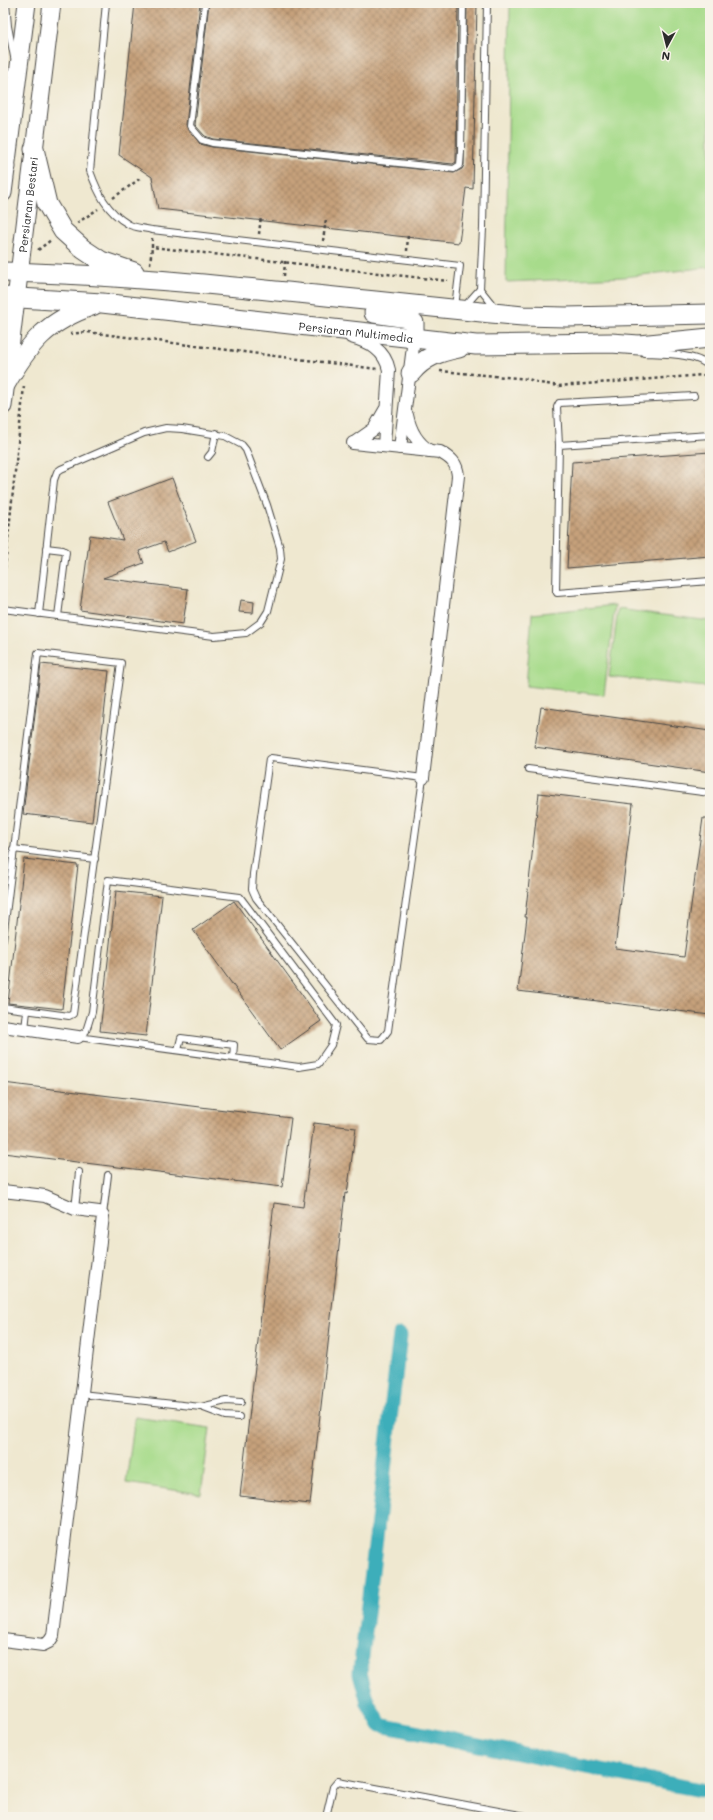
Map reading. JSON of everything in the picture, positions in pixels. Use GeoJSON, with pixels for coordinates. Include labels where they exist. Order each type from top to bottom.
{"type":"FeatureCollection","features":[{"type":"Feature","properties":{"kind":"main road"},"geometry":{"type":"LineString","coordinates":[[3,193],[10,73],[27,3]]}},
{"type":"Feature","properties":{"kind":"main road","name":"Persiaran Bestari"},"geometry":{"type":"LineString","coordinates":[[3,406],[11,272],[34,149],[52,3]]}},
{"type":"Feature","properties":{"kind":"main road"},"geometry":{"type":"LineString","coordinates":[[34,149],[47,204],[63,231],[83,249],[101,261],[161,281]]}},
{"type":"Feature","properties":{"kind":"main road"},"geometry":{"type":"LineString","coordinates":[[11,272],[161,281],[501,314],[566,317],[710,314]]}},
{"type":"Feature","properties":{"kind":"main road"},"geometry":{"type":"LineString","coordinates":[[324,296],[336,304],[353,310],[408,318],[414,323],[414,339]]}},
{"type":"Feature","properties":{"kind":"main road","name":"Persiaran Multimedia"},"geometry":{"type":"LineString","coordinates":[[9,298],[102,303],[476,345],[611,343],[639,345],[710,338]]}},
{"type":"Feature","properties":{"kind":"main road"},"geometry":{"type":"LineString","coordinates":[[5,385],[24,354],[46,330],[62,318],[102,303]]}},
{"type":"Feature","properties":{"kind":"main road"},"geometry":{"type":"LineString","coordinates":[[411,373],[418,364],[432,355],[476,345]]}},
{"type":"Feature","properties":{"kind":"street"},"geometry":{"type":"LineString","coordinates":[[326,329],[360,340],[378,349],[387,360],[389,370],[388,399],[384,446]]}},
{"type":"Feature","properties":{"kind":"street"},"geometry":{"type":"LineString","coordinates":[[400,448],[411,373],[414,339]]}},
{"type":"Feature","properties":{"kind":"street"},"geometry":{"type":"LineString","coordinates":[[388,399],[384,413],[374,429],[353,443],[440,452],[452,458],[458,467],[423,778]]}},
{"type":"Feature","properties":{"kind":"street"},"geometry":{"type":"LineString","coordinates":[[406,407],[409,424],[413,433],[424,447],[431,451]]}},
{"type":"Feature","properties":{"kind":"street"},"geometry":{"type":"LineString","coordinates":[[3,1026],[78,1037]]}},
{"type":"Feature","properties":{"kind":"street"},"geometry":{"type":"LineString","coordinates":[[3,1191],[45,1196],[75,1209],[99,1212],[103,1216],[53,1636],[49,1642],[43,1645],[3,1640]]}},
{"type":"Feature","properties":{"kind":"lane"},"geometry":{"type":"LineString","coordinates":[[6,3],[10,73]]}},
{"type":"Feature","properties":{"kind":"lane"},"geometry":{"type":"LineString","coordinates":[[106,3],[90,171],[100,197],[105,204],[128,225],[152,230],[460,266],[458,282],[458,309]]}},
{"type":"Feature","properties":{"kind":"lane"},"geometry":{"type":"LineString","coordinates":[[205,3],[190,126],[202,140],[212,143],[454,169],[460,165],[461,152],[462,3]]}},
{"type":"Feature","properties":{"kind":"lane"},"geometry":{"type":"LineString","coordinates":[[487,3],[483,228],[480,289],[501,314]]}},
{"type":"Feature","properties":{"kind":"lane"},"geometry":{"type":"LineString","coordinates":[[458,309],[480,289]]}},
{"type":"Feature","properties":{"kind":"lane"},"geometry":{"type":"LineString","coordinates":[[611,343],[618,348],[636,352],[686,356],[705,362],[710,368]]}},
{"type":"Feature","properties":{"kind":"lane"},"geometry":{"type":"LineString","coordinates":[[694,396],[559,403],[557,407],[558,445],[556,591],[557,593],[710,580]]}},
{"type":"Feature","properties":{"kind":"lane"},"geometry":{"type":"LineString","coordinates":[[3,609],[38,614],[214,636],[246,633],[261,622],[268,611],[281,559],[280,548],[265,498],[246,450],[234,440],[216,433],[166,428],[144,433],[60,469],[54,480],[38,614]]}},
{"type":"Feature","properties":{"kind":"lane"},"geometry":{"type":"LineString","coordinates":[[208,457],[212,452],[216,433]]}},
{"type":"Feature","properties":{"kind":"lane"},"geometry":{"type":"LineString","coordinates":[[558,445],[710,435]]}},
{"type":"Feature","properties":{"kind":"lane"},"geometry":{"type":"LineString","coordinates":[[46,548],[63,550],[66,552],[58,616]]}},
{"type":"Feature","properties":{"kind":"lane"},"geometry":{"type":"LineString","coordinates":[[3,939],[38,653],[121,663],[73,1014],[69,1016],[3,1007]]}},
{"type":"Feature","properties":{"kind":"lane"},"geometry":{"type":"LineString","coordinates":[[274,758],[423,778],[388,1031],[381,1040],[368,1039],[256,898],[252,888],[268,759],[274,758]]}},
{"type":"Feature","properties":{"kind":"lane"},"geometry":{"type":"LineString","coordinates":[[528,768],[710,793]]}},
{"type":"Feature","properties":{"kind":"lane"},"geometry":{"type":"LineString","coordinates":[[13,849],[95,859]]}},
{"type":"Feature","properties":{"kind":"lane"},"geometry":{"type":"LineString","coordinates":[[108,880],[240,897],[336,1025],[331,1045],[318,1064],[299,1067],[78,1037],[86,1031],[92,1012],[108,880]]}},
{"type":"Feature","properties":{"kind":"lane"},"geometry":{"type":"LineString","coordinates":[[25,1030],[27,1011]]}},
{"type":"Feature","properties":{"kind":"lane"},"geometry":{"type":"LineString","coordinates":[[178,1050],[181,1038],[234,1045],[233,1057]]}},
{"type":"Feature","properties":{"kind":"lane"},"geometry":{"type":"LineString","coordinates":[[75,1209],[79,1172]]}},
{"type":"Feature","properties":{"kind":"lane"},"geometry":{"type":"LineString","coordinates":[[103,1216],[108,1175]]}},
{"type":"Feature","properties":{"kind":"lane"},"geometry":{"type":"LineString","coordinates":[[82,1394],[201,1407],[225,1416],[239,1417]]}},
{"type":"Feature","properties":{"kind":"lane"},"geometry":{"type":"LineString","coordinates":[[201,1407],[226,1401],[241,1402]]}},
{"type":"Feature","properties":{"kind":"lane"},"geometry":{"type":"LineString","coordinates":[[326,1817],[333,1787],[338,1781],[531,1817]]}},
{"type":"Feature","properties":{"kind":"lane"},"geometry":{"type":"LineString","coordinates":[[492,1817],[493,1809]]}},
{"type":"Feature","properties":{"kind":"path"},"geometry":{"type":"LineString","coordinates":[[105,204],[142,177]]}},
{"type":"Feature","properties":{"kind":"path"},"geometry":{"type":"LineString","coordinates":[[258,242],[261,216]]}},
{"type":"Feature","properties":{"kind":"path"},"geometry":{"type":"LineString","coordinates":[[322,250],[326,219]]}},
{"type":"Feature","properties":{"kind":"path"},"geometry":{"type":"LineString","coordinates":[[152,230],[152,247],[285,261],[458,282]]}},
{"type":"Feature","properties":{"kind":"path"},"geometry":{"type":"LineString","coordinates":[[406,259],[408,234]]}},
{"type":"Feature","properties":{"kind":"path"},"geometry":{"type":"LineString","coordinates":[[284,276],[285,261]]}},
{"type":"Feature","properties":{"kind":"path"},"geometry":{"type":"LineString","coordinates":[[66,334],[87,332],[389,370]]}},
{"type":"Feature","properties":{"kind":"path"},"geometry":{"type":"LineString","coordinates":[[411,373],[441,371],[528,378],[540,383],[559,386],[710,375]]}},
{"type":"Feature","properties":{"kind":"path"},"geometry":{"type":"LineString","coordinates":[[3,586],[24,385]]}},
{"type":"Feature","properties":{"kind":"green space"},"geometry":{"type":"Polygon","coordinates":[[[510,3],[710,3],[710,267],[624,277],[506,282],[510,3]]]}},
{"type":"Feature","properties":{"kind":"green space"},"geometry":{"type":"Polygon","coordinates":[[[615,605],[604,695],[526,686],[532,614],[615,605]]]}},
{"type":"Feature","properties":{"kind":"green space"},"geometry":{"type":"Polygon","coordinates":[[[618,609],[710,621],[710,654],[706,687],[609,677],[618,609]]]}},
{"type":"Feature","properties":{"kind":"green space"},"geometry":{"type":"Polygon","coordinates":[[[135,1417],[210,1428],[201,1494],[126,1483],[135,1417]]]}},
{"type":"Feature","properties":{"kind":"building"},"geometry":{"type":"Polygon","coordinates":[[[135,3],[200,3],[186,125],[200,144],[212,147],[454,173],[462,169],[464,165],[467,3],[477,3],[473,189],[466,188],[459,243],[158,209],[152,177],[119,155],[135,3]]]}},
{"type":"Feature","properties":{"kind":"building"},"geometry":{"type":"Polygon","coordinates":[[[209,3],[458,3],[456,162],[453,164],[213,139],[205,136],[195,125],[209,3]]]}},
{"type":"Feature","properties":{"kind":"building"},"geometry":{"type":"Polygon","coordinates":[[[710,452],[710,556],[567,568],[572,462],[710,452]]]}},
{"type":"Feature","properties":{"kind":"building"},"geometry":{"type":"Polygon","coordinates":[[[172,478],[196,541],[168,552],[164,542],[139,551],[144,563],[103,578],[188,589],[183,624],[80,610],[90,535],[123,540],[108,502],[172,478]]]}},
{"type":"Feature","properties":{"kind":"building"},"geometry":{"type":"Polygon","coordinates":[[[241,600],[254,602],[253,613],[239,612],[241,600]]]}},
{"type":"Feature","properties":{"kind":"building"},"geometry":{"type":"Polygon","coordinates":[[[41,664],[109,671],[92,822],[23,814],[41,664]]]}},
{"type":"Feature","properties":{"kind":"building"},"geometry":{"type":"Polygon","coordinates":[[[541,707],[710,731],[710,772],[535,747],[541,707]]]}},
{"type":"Feature","properties":{"kind":"building"},"geometry":{"type":"Polygon","coordinates":[[[539,793],[633,804],[615,948],[684,957],[703,818],[710,818],[710,1015],[518,991],[539,793]]]}},
{"type":"Feature","properties":{"kind":"building"},"geometry":{"type":"Polygon","coordinates":[[[24,859],[78,865],[62,1009],[8,1003],[24,859]]]}},
{"type":"Feature","properties":{"kind":"building"},"geometry":{"type":"Polygon","coordinates":[[[116,891],[162,896],[146,1036],[100,1031],[116,891]]]}},
{"type":"Feature","properties":{"kind":"building"},"geometry":{"type":"Polygon","coordinates":[[[234,901],[321,1021],[280,1050],[193,930],[234,901]]]}},
{"type":"Feature","properties":{"kind":"building"},"geometry":{"type":"Polygon","coordinates":[[[3,1083],[291,1118],[282,1187],[3,1153],[3,1083]]]}},
{"type":"Feature","properties":{"kind":"building"},"geometry":{"type":"Polygon","coordinates":[[[314,1123],[356,1128],[347,1194],[345,1193],[310,1504],[240,1496],[274,1203],[303,1207],[314,1123]]]}},
{"type":"Feature","properties":{"kind":"waterway"},"geometry":{"type":"LineString","coordinates":[[400,1335],[360,1673],[368,1703],[380,1725],[710,1792]]}}]}
